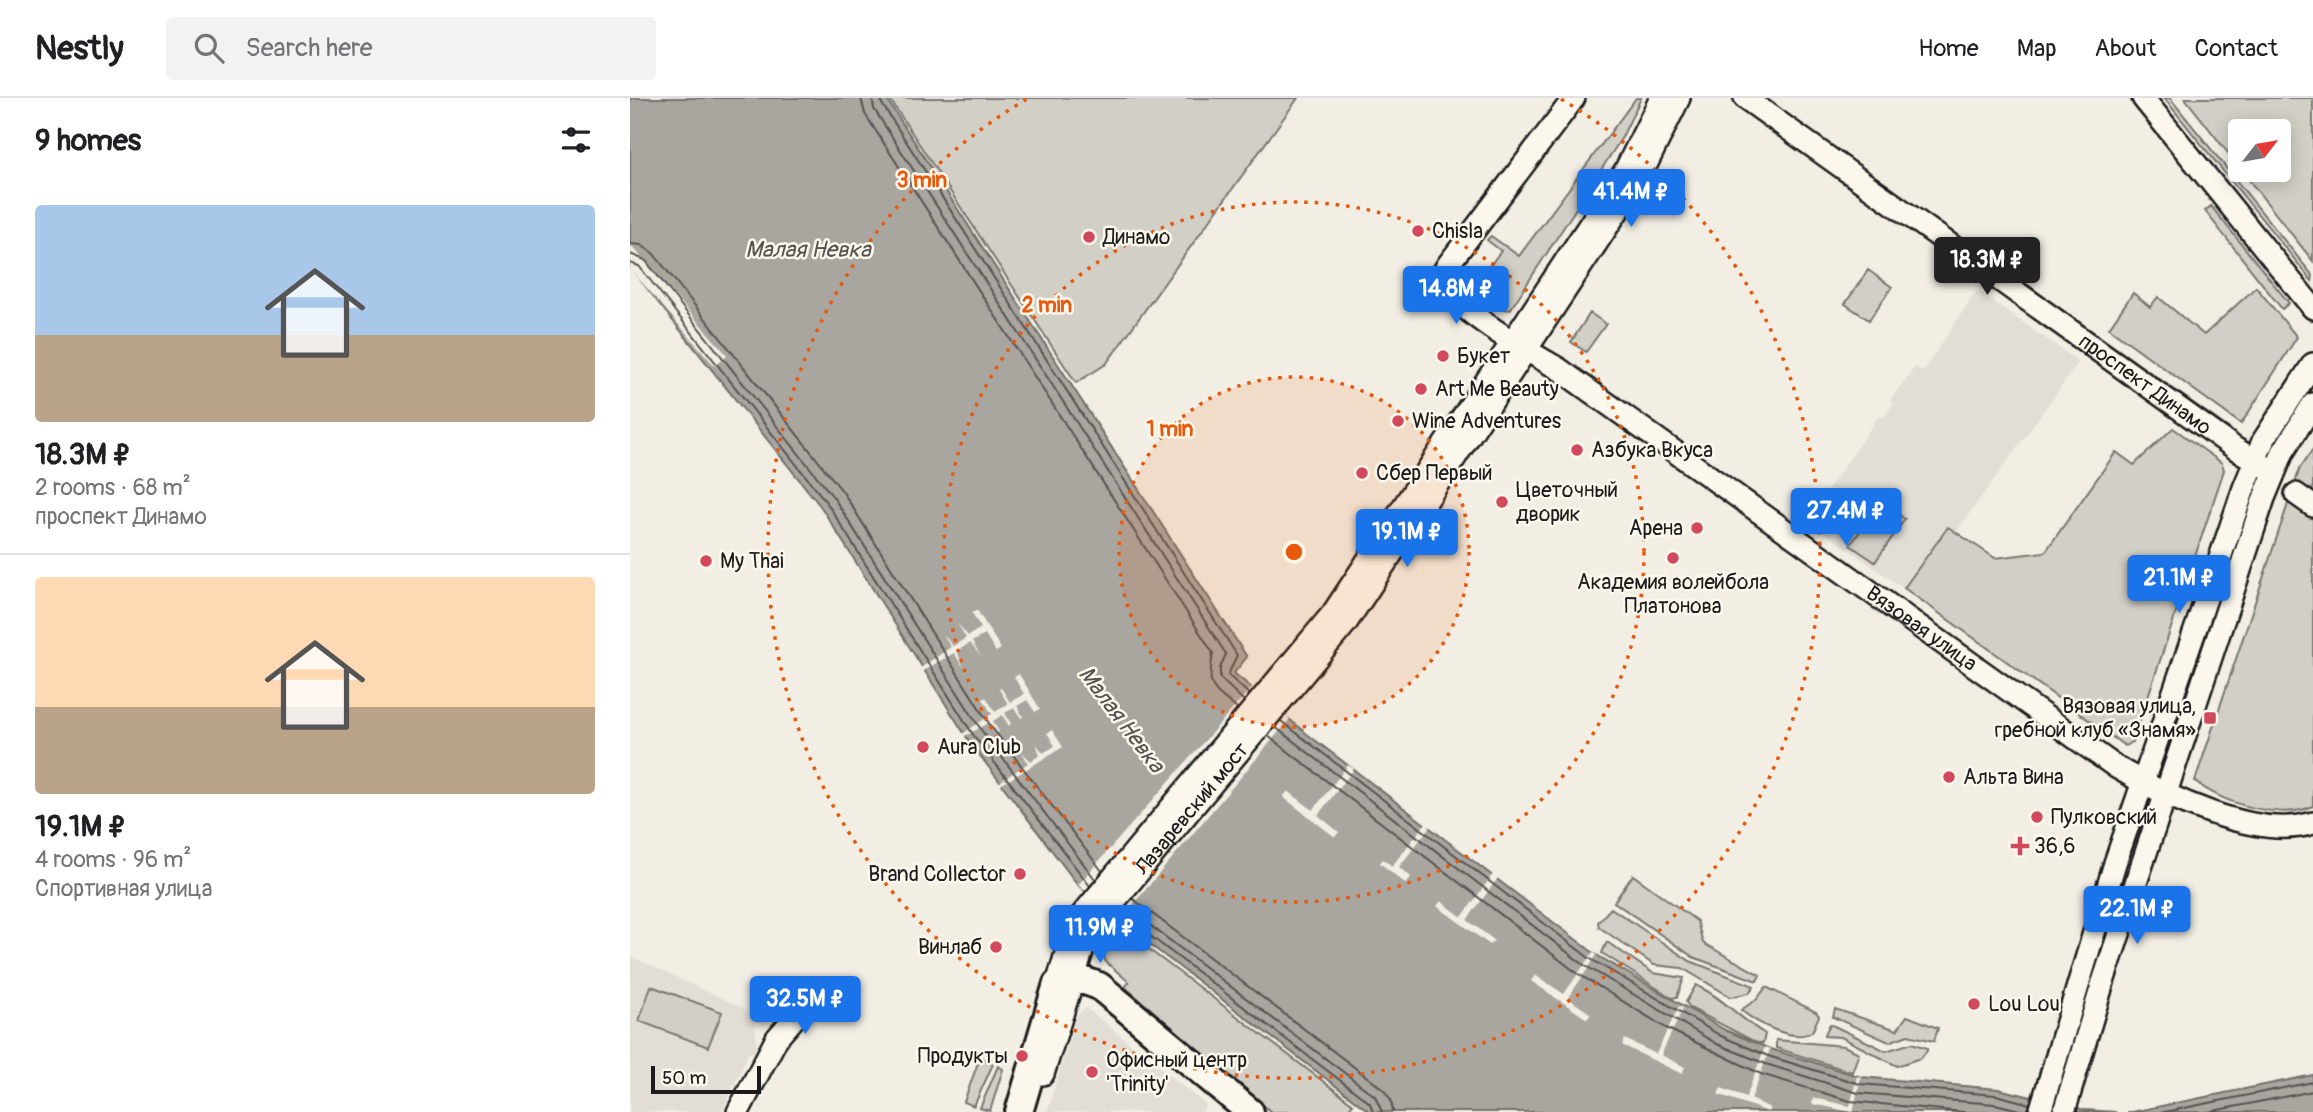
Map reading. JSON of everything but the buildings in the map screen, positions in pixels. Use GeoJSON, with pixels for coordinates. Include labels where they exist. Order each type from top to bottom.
{"type":"FeatureCollection","features":[{"type":"Feature","properties":{"kind":"main road"},"geometry":{"type":"LineString","coordinates":[[1019,1112],[1066,980],[1099,986],[1250,1112]]}},
{"type":"Feature","properties":{"kind":"street","name":"Вязовая улица"},"geometry":{"type":"LineString","coordinates":[[1574,98],[1440,278],[1451,297],[1559,369],[2142,783],[2195,806],[2263,826],[2286,828],[2313,822]]}},
{"type":"Feature","properties":{"kind":"street"},"geometry":{"type":"LineString","coordinates":[[1521,346],[1625,170],[1661,98]]}},
{"type":"Feature","properties":{"kind":"street"},"geometry":{"type":"LineString","coordinates":[[1521,346],[1640,177],[1679,98]]}},
{"type":"Feature","properties":{"kind":"street","name":"проспект Динамо"},"geometry":{"type":"LineString","coordinates":[[1745,98],[2254,461],[2275,471]]}},
{"type":"Feature","properties":{"kind":"street"},"geometry":{"type":"LineString","coordinates":[[2143,98],[2313,308]]}},
{"type":"Feature","properties":{"kind":"street","name":"Лазаревский мост"},"geometry":{"type":"LineString","coordinates":[[1099,904],[1269,702],[1346,623],[1521,346]]}},
{"type":"Feature","properties":{"kind":"street"},"geometry":{"type":"LineString","coordinates":[[2040,1112],[2080,973],[2142,783],[2254,461],[2277,416],[2313,364]]}},
{"type":"Feature","properties":{"kind":"street"},"geometry":{"type":"LineString","coordinates":[[2064,1112],[2166,793],[2275,471],[2313,404]]}},
{"type":"Feature","properties":{"kind":"street"},"geometry":{"type":"LineString","coordinates":[[1066,980],[1099,904]]}},
{"type":"Feature","properties":{"kind":"street"},"geometry":{"type":"LineString","coordinates":[[1031,1112],[1066,980],[1074,923],[1099,904]]}},
{"type":"Feature","properties":{"kind":"street"},"geometry":{"type":"LineString","coordinates":[[1085,941],[1096,969],[1112,996]]}},
{"type":"Feature","properties":{"kind":"street"},"geometry":{"type":"LineString","coordinates":[[738,1112],[777,1038],[804,1007]]}},
{"type":"Feature","properties":{"kind":"shaded area","name":"Динамо"},"geometry":{"type":"Polygon","coordinates":[[[889,98],[1298,98],[1106,364],[1076,383],[889,98]]]}},
{"type":"Feature","properties":{"kind":"shaded area"},"geometry":{"type":"Polygon","coordinates":[[[1636,98],[1641,98],[1621,139],[1510,310],[1494,307],[1459,282],[1461,275],[1475,285],[1501,251],[1487,240],[1491,236],[1519,256],[1636,98]]]}},
{"type":"Feature","properties":{"kind":"shaded area"},"geometry":{"type":"Polygon","coordinates":[[[2164,98],[2170,98],[2228,170],[2228,177],[2164,98]]]}},
{"type":"Feature","properties":{"kind":"shaded area"},"geometry":{"type":"Polygon","coordinates":[[[2185,98],[2313,98],[2313,261],[2250,182],[2291,182],[2291,119],[2228,119],[2228,153],[2185,98]]]}},
{"type":"Feature","properties":{"kind":"shaded area"},"geometry":{"type":"Polygon","coordinates":[[[2232,182],[2237,182],[2313,276],[2312,281],[2232,182]]]}},
{"type":"Feature","properties":{"kind":"shaded area"},"geometry":{"type":"Polygon","coordinates":[[[2211,206],[2289,303],[2282,309],[2205,211],[2211,206]]]}},
{"type":"Feature","properties":{"kind":"shaded area"},"geometry":{"type":"Polygon","coordinates":[[[1973,246],[2231,430],[2227,435],[1971,252],[1973,246]]]}},
{"type":"Feature","properties":{"kind":"shaded area"},"geometry":{"type":"Polygon","coordinates":[[[1868,270],[1892,287],[1869,320],[1845,304],[1868,270]]]}},
{"type":"Feature","properties":{"kind":"shaded area"},"geometry":{"type":"Polygon","coordinates":[[[2256,287],[2297,337],[2241,424],[2109,328],[2133,293],[2150,307],[2158,297],[2204,335],[2256,287]]]}},
{"type":"Feature","properties":{"kind":"shaded area"},"geometry":{"type":"Polygon","coordinates":[[[1977,290],[2079,362],[1956,532],[1947,527],[1903,588],[1807,520],[1879,416],[1883,418],[1894,403],[1890,400],[1915,367],[1923,371],[1977,290]]]}},
{"type":"Feature","properties":{"kind":"shaded area"},"geometry":{"type":"Polygon","coordinates":[[[1590,313],[1606,324],[1586,352],[1571,342],[1590,313]]]}},
{"type":"Feature","properties":{"kind":"shaded area"},"geometry":{"type":"Polygon","coordinates":[[[2173,428],[2222,463],[2224,470],[2133,741],[2125,746],[1904,588],[1948,527],[1995,558],[2045,552],[2116,452],[2134,465],[2173,428]]]}},
{"type":"Feature","properties":{"kind":"shaded area"},"geometry":{"type":"Polygon","coordinates":[[[2313,449],[2313,806],[2285,812],[2235,803],[2195,781],[2300,468],[2313,449]]]}},
{"type":"Feature","properties":{"kind":"shaded area"},"geometry":{"type":"Polygon","coordinates":[[[1881,502],[1905,519],[1875,562],[1850,545],[1881,502]]]}},
{"type":"Feature","properties":{"kind":"shaded area"},"geometry":{"type":"Polygon","coordinates":[[[1633,875],[1697,921],[1703,943],[1760,975],[1757,981],[1693,957],[1614,902],[1633,875]]]}},
{"type":"Feature","properties":{"kind":"shaded area"},"geometry":{"type":"Polygon","coordinates":[[[1611,908],[1690,961],[1754,986],[1749,993],[1731,997],[1682,968],[1654,965],[1599,927],[1598,922],[1611,908]]]}},
{"type":"Feature","properties":{"kind":"shaded area"},"geometry":{"type":"Polygon","coordinates":[[[1118,926],[1353,1104],[1346,1112],[1271,1112],[1125,987],[1129,982],[1106,962],[1101,950],[1118,926]]]}},
{"type":"Feature","properties":{"kind":"shaded area"},"geometry":{"type":"Polygon","coordinates":[[[1607,942],[1653,973],[1684,978],[1677,997],[1672,998],[1602,953],[1607,942]]]}},
{"type":"Feature","properties":{"kind":"shaded area"},"geometry":{"type":"Polygon","coordinates":[[[630,956],[743,1008],[755,1023],[757,1054],[749,1052],[722,1112],[630,1112],[630,956]]]}},
{"type":"Feature","properties":{"kind":"shaded area"},"geometry":{"type":"Polygon","coordinates":[[[1696,985],[1765,1034],[1763,1043],[1757,1043],[1690,1008],[1686,1002],[1696,985]]]}},
{"type":"Feature","properties":{"kind":"shaded area"},"geometry":{"type":"Polygon","coordinates":[[[651,986],[722,1012],[708,1047],[639,1021],[651,986]]]}},
{"type":"Feature","properties":{"kind":"shaded area"},"geometry":{"type":"Polygon","coordinates":[[[1766,987],[1816,1012],[1819,1016],[1812,1032],[1795,1035],[1775,1030],[1741,1010],[1757,999],[1766,987]]]}},
{"type":"Feature","properties":{"kind":"shaded area"},"geometry":{"type":"Polygon","coordinates":[[[1086,1008],[1206,1105],[1202,1112],[1047,1112],[1077,1015],[1086,1008]]]}},
{"type":"Feature","properties":{"kind":"shaded area"},"geometry":{"type":"Polygon","coordinates":[[[1835,1009],[1897,1030],[1907,1016],[1938,1028],[1934,1041],[1908,1035],[1889,1042],[1833,1017],[1835,1009]]]}},
{"type":"Feature","properties":{"kind":"shaded area"},"geometry":{"type":"Polygon","coordinates":[[[1830,1024],[1886,1051],[1912,1043],[1927,1048],[1927,1051],[1921,1058],[1897,1066],[1841,1037],[1824,1036],[1830,1024]]]}},
{"type":"Feature","properties":{"kind":"shaded area"},"geometry":{"type":"Polygon","coordinates":[[[1776,1040],[1844,1046],[1859,1053],[1852,1072],[1776,1048],[1776,1040]]]}},
{"type":"Feature","properties":{"kind":"shaded area"},"geometry":{"type":"Polygon","coordinates":[[[980,1057],[993,1064],[974,1106],[964,1102],[980,1057]]]}},
{"type":"Feature","properties":{"kind":"shaded area"},"geometry":{"type":"Polygon","coordinates":[[[998,1066],[1003,1069],[990,1111],[980,1108],[998,1066]]]}},
{"type":"Feature","properties":{"kind":"water","name":"Малая Невка"},"geometry":{"type":"Polygon","coordinates":[[[630,98],[886,98],[1247,657],[1234,673],[1307,734],[1595,954],[1725,1030],[1770,1049],[1861,1077],[1998,1089],[2085,1110],[2116,1112],[1370,1112],[1119,921],[1078,885],[969,741],[821,507],[630,267],[630,98]]]}},
{"type":"Feature","properties":{"kind":"water"},"geometry":{"type":"Polygon","coordinates":[[[2313,1075],[2313,1112],[2132,1112],[2313,1075]]]}},
{"type":"Feature","properties":{"kind":"pier"},"geometry":{"type":"Polygon","coordinates":[[[630,244],[727,355],[715,366],[630,269],[630,244]]]}},
{"type":"Feature","properties":{"kind":"pier"},"geometry":{"type":"Polygon","coordinates":[[[977,610],[1001,649],[996,652],[985,634],[972,642],[981,657],[970,643],[957,651],[964,668],[954,653],[921,672],[919,669],[951,647],[942,633],[953,646],[966,638],[957,623],[968,636],[981,628],[972,613],[977,610]]]}},
{"type":"Feature","properties":{"kind":"pier"},"geometry":{"type":"Polygon","coordinates":[[[1019,674],[1040,709],[1035,712],[1027,700],[1017,706],[1023,717],[1021,718],[1014,708],[1005,713],[1011,724],[1009,726],[1002,715],[993,721],[999,732],[996,733],[989,723],[963,737],[961,735],[992,714],[983,699],[986,697],[995,712],[1008,704],[999,689],[1001,688],[1010,702],[1024,694],[1014,677],[1019,674]]]}},
{"type":"Feature","properties":{"kind":"pier"},"geometry":{"type":"Polygon","coordinates":[[[1252,687],[1290,719],[1119,921],[1078,885],[1252,687]]]}},
{"type":"Feature","properties":{"kind":"pier"},"geometry":{"type":"Polygon","coordinates":[[[1052,730],[1063,747],[999,786],[997,784],[1028,763],[1022,752],[1031,761],[1040,755],[1036,743],[1043,753],[1055,746],[1047,733],[1052,730]]]}},
{"type":"Feature","properties":{"kind":"pier"},"geometry":{"type":"Polygon","coordinates":[[[1348,765],[1354,769],[1318,815],[1339,832],[1335,837],[1283,797],[1288,791],[1313,810],[1348,765]]]}},
{"type":"Feature","properties":{"kind":"pier"},"geometry":{"type":"Polygon","coordinates":[[[1426,823],[1430,827],[1399,867],[1411,877],[1406,884],[1380,863],[1383,859],[1392,866],[1426,823]]]}},
{"type":"Feature","properties":{"kind":"pier"},"geometry":{"type":"Polygon","coordinates":[[[1493,874],[1498,878],[1467,920],[1494,940],[1490,945],[1437,906],[1441,901],[1462,917],[1493,874]]]}},
{"type":"Feature","properties":{"kind":"pier"},"geometry":{"type":"Polygon","coordinates":[[[1593,952],[1597,955],[1568,998],[1591,1014],[1587,1019],[1531,981],[1535,975],[1564,994],[1593,952]]]}},
{"type":"Feature","properties":{"kind":"pier"},"geometry":{"type":"Polygon","coordinates":[[[1679,1006],[1683,1008],[1661,1055],[1685,1067],[1682,1074],[1622,1045],[1625,1039],[1656,1054],[1679,1006]]]}},
{"type":"Feature","properties":{"kind":"pier"},"geometry":{"type":"Polygon","coordinates":[[[1765,1047],[1770,1049],[1751,1099],[1770,1108],[1768,1112],[1718,1094],[1721,1088],[1746,1097],[1765,1047]]]}},
{"type":"Feature","properties":{"kind":"pier"},"geometry":{"type":"Polygon","coordinates":[[[1857,1076],[1861,1077],[1853,1112],[1812,1104],[1813,1098],[1850,1106],[1857,1076]]]}},
{"type":"Feature","properties":{"kind":"place","name":"Chisla"},"geometry":{"type":"Point","coordinates":[1418,231]}},
{"type":"Feature","properties":{"kind":"place","name":"Динамо"},"geometry":{"type":"Point","coordinates":[1089,237]}},
{"type":"Feature","properties":{"kind":"place","name":"Букет"},"geometry":{"type":"Point","coordinates":[1443,356]}},
{"type":"Feature","properties":{"kind":"place","name":"Art Me Beauty"},"geometry":{"type":"Point","coordinates":[1421,389]}},
{"type":"Feature","properties":{"kind":"place","name":"Wine Adventures"},"geometry":{"type":"Point","coordinates":[1398,421]}},
{"type":"Feature","properties":{"kind":"place","name":"Азбука Вкуса"},"geometry":{"type":"Point","coordinates":[1577,450]}},
{"type":"Feature","properties":{"kind":"place","name":"Сбер Первый"},"geometry":{"type":"Point","coordinates":[1362,473]}},
{"type":"Feature","properties":{"kind":"place","name":"Цветочный дворик"},"geometry":{"type":"Point","coordinates":[1502,502]}},
{"type":"Feature","properties":{"kind":"place","name":"Арена"},"geometry":{"type":"Point","coordinates":[1697,528]}},
{"type":"Feature","properties":{"kind":"place","name":"Академия волейбола Платонова"},"geometry":{"type":"Point","coordinates":[1673,558]}},
{"type":"Feature","properties":{"kind":"place","name":"My Thai"},"geometry":{"type":"Point","coordinates":[706,561]}},
{"type":"Feature","properties":{"kind":"place","name":"Вязовая улица, гребной клуб «Знамя»"},"geometry":{"type":"Point","coordinates":[2210,718]}},
{"type":"Feature","properties":{"kind":"place","name":"Aura Club"},"geometry":{"type":"Point","coordinates":[923,747]}},
{"type":"Feature","properties":{"kind":"place","name":"Альта Вина"},"geometry":{"type":"Point","coordinates":[1949,777]}},
{"type":"Feature","properties":{"kind":"place","name":"Пулковский"},"geometry":{"type":"Point","coordinates":[2037,817]}},
{"type":"Feature","properties":{"kind":"place","name":"36,6"},"geometry":{"type":"Point","coordinates":[2020,846]}},
{"type":"Feature","properties":{"kind":"place","name":"Brand Collector"},"geometry":{"type":"Point","coordinates":[1020,874]}},
{"type":"Feature","properties":{"kind":"place","name":"Винлаб"},"geometry":{"type":"Point","coordinates":[996,947]}},
{"type":"Feature","properties":{"kind":"place","name":"Lou Lou"},"geometry":{"type":"Point","coordinates":[1974,1004]}},
{"type":"Feature","properties":{"kind":"place","name":"Продукты"},"geometry":{"type":"Point","coordinates":[1022,1056]}},
{"type":"Feature","properties":{"kind":"place","name":"Офисный центр 'Trinity'"},"geometry":{"type":"Point","coordinates":[1092,1072]}}]}
